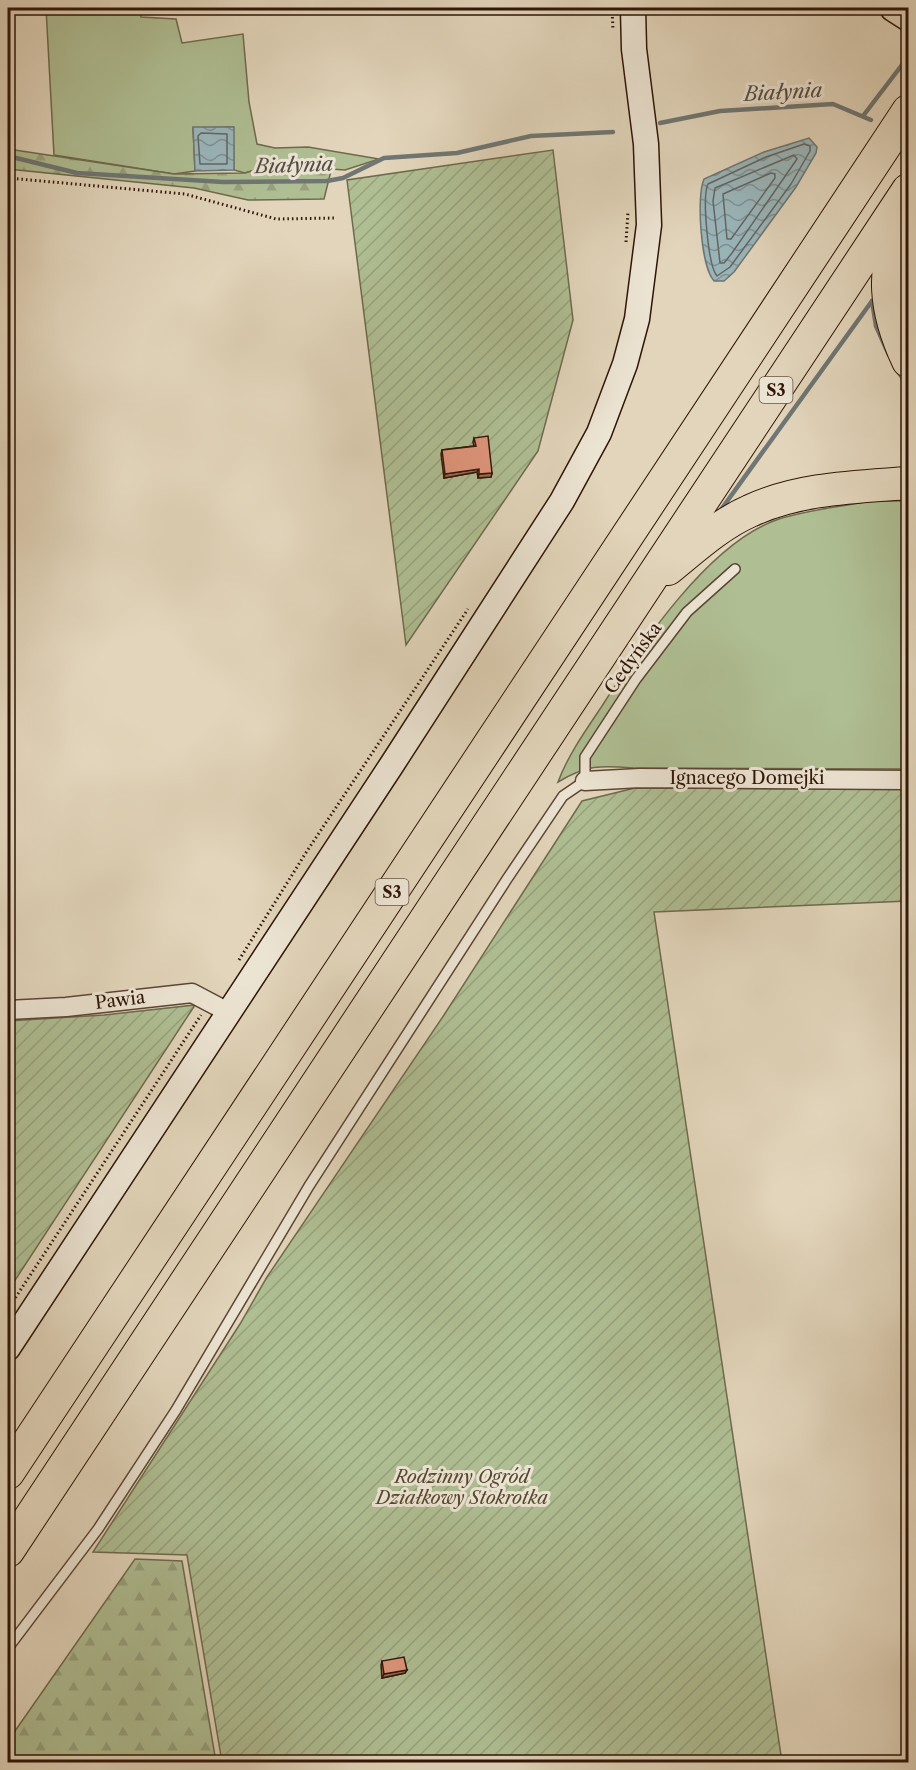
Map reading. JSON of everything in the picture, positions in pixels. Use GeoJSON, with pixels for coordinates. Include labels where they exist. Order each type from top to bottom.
{"type":"FeatureCollection","features":[{"type":"Feature","properties":{"kind":"highway","name":"S3"},"geometry":{"type":"LineString","coordinates":[[8,1473],[909,111]]}},
{"type":"Feature","properties":{"kind":"highway","name":"S3"},"geometry":{"type":"LineString","coordinates":[[8,1551],[907,192]]}},
{"type":"Feature","properties":{"kind":"highway"},"geometry":{"type":"LineString","coordinates":[[907,192],[890,249],[887,295],[890,315],[909,361]]}},
{"type":"Feature","properties":{"kind":"highway"},"geometry":{"type":"LineString","coordinates":[[646,586],[727,523],[751,510],[789,497],[909,483]]}},
{"type":"Feature","properties":{"kind":"main road"},"geometry":{"type":"LineString","coordinates":[[8,1348],[219,1007],[562,501],[599,433],[614,398],[637,319],[649,225],[646,144],[634,49],[633,8]]}},
{"type":"Feature","properties":{"kind":"street","name":"Ignacego Domejki"},"geometry":{"type":"LineString","coordinates":[[585,781],[640,778],[909,780]]}},
{"type":"Feature","properties":{"kind":"street","name":"Pawia"},"geometry":{"type":"LineString","coordinates":[[8,1010],[66,1007],[192,993],[219,1007]]}},
{"type":"Feature","properties":{"kind":"lane","name":"Cedyńska"},"geometry":{"type":"LineString","coordinates":[[585,781],[585,758],[636,679],[687,612],[735,569]]}},
{"type":"Feature","properties":{"kind":"lane"},"geometry":{"type":"LineString","coordinates":[[8,1648],[98,1529],[163,1430],[309,1186],[507,879],[563,796],[585,781]]}},
{"type":"Feature","properties":{"kind":"path"},"geometry":{"type":"LineString","coordinates":[[8,178],[185,194],[276,219],[336,218]]}},
{"type":"Feature","properties":{"kind":"path"},"geometry":{"type":"LineString","coordinates":[[625,253],[628,209]]}},
{"type":"Feature","properties":{"kind":"path"},"geometry":{"type":"LineString","coordinates":[[232,970],[307,851],[474,599]]}},
{"type":"Feature","properties":{"kind":"path"},"geometry":{"type":"LineString","coordinates":[[8,1309],[219,1007]]}},
{"type":"Feature","properties":{"kind":"green space"},"geometry":{"type":"Polygon","coordinates":[[[46,8],[140,8],[141,17],[176,19],[182,43],[243,34],[249,102],[257,144],[275,148],[308,147],[379,159],[345,170],[273,165],[245,173],[234,170],[233,127],[193,128],[195,171],[174,174],[54,155],[46,8]]]}},
{"type":"Feature","properties":{"kind":"green space"},"geometry":{"type":"Polygon","coordinates":[[[8,149],[174,174],[245,173],[273,165],[331,171],[324,199],[248,200],[194,188],[8,169],[8,149]]]}},
{"type":"Feature","properties":{"kind":"green space"},"geometry":{"type":"Polygon","coordinates":[[[553,150],[573,320],[538,451],[406,645],[347,180],[553,150]]]}},
{"type":"Feature","properties":{"kind":"green space"},"geometry":{"type":"Polygon","coordinates":[[[869,501],[908,501],[908,769],[603,767],[577,772],[558,782],[584,733],[656,627],[702,572],[727,549],[753,531],[779,519],[869,501]]]}},
{"type":"Feature","properties":{"kind":"green space","name":"Rodzinny Ogród Działkowy Stokrotka"},"geometry":{"type":"Polygon","coordinates":[[[635,788],[908,789],[908,901],[654,912],[782,1762],[222,1762],[187,1555],[93,1552],[240,1324],[267,1277],[444,1015],[582,801],[635,788]]]}},
{"type":"Feature","properties":{"kind":"green space"},"geometry":{"type":"Polygon","coordinates":[[[195,1005],[8,1291],[8,1021],[104,1015],[195,1005]]]}},
{"type":"Feature","properties":{"kind":"green space"},"geometry":{"type":"Polygon","coordinates":[[[135,1559],[182,1561],[216,1762],[8,1762],[8,1741],[135,1559]]]}},
{"type":"Feature","properties":{"kind":"water"},"geometry":{"type":"Polygon","coordinates":[[[193,127],[234,127],[234,170],[195,171],[193,127]]]}},
{"type":"Feature","properties":{"kind":"water"},"geometry":{"type":"Polygon","coordinates":[[[809,138],[817,147],[816,153],[796,187],[734,272],[724,281],[714,281],[706,262],[701,232],[700,201],[704,179],[764,152],[809,138]]]}},
{"type":"Feature","properties":{"kind":"building"},"geometry":{"type":"Polygon","coordinates":[[[488,436],[492,473],[479,474],[479,469],[445,474],[442,450],[476,446],[474,438],[488,436]]]}},
{"type":"Feature","properties":{"kind":"building"},"geometry":{"type":"Polygon","coordinates":[[[404,1657],[407,1670],[384,1674],[382,1661],[404,1657]]]}},
{"type":"Feature","properties":{"kind":"waterway"},"geometry":{"type":"LineString","coordinates":[[863,116],[908,57]]}},
{"type":"Feature","properties":{"kind":"waterway","name":"Białynia"},"geometry":{"type":"LineString","coordinates":[[660,123],[720,111],[833,104],[871,120]]}},
{"type":"Feature","properties":{"kind":"waterway","name":"Białynia"},"geometry":{"type":"LineString","coordinates":[[8,156],[77,173],[223,182],[327,181],[343,178],[384,158],[457,153],[531,136],[613,132]]}},
{"type":"Feature","properties":{"kind":"waterway"},"geometry":{"type":"LineString","coordinates":[[872,301],[876,326],[889,355]]}},
{"type":"Feature","properties":{"kind":"waterway"},"geometry":{"type":"LineString","coordinates":[[720,511],[872,301]]}},
{"type":"Feature","properties":{"kind":"waterway"},"geometry":{"type":"LineString","coordinates":[[897,370],[908,386]]}}]}
